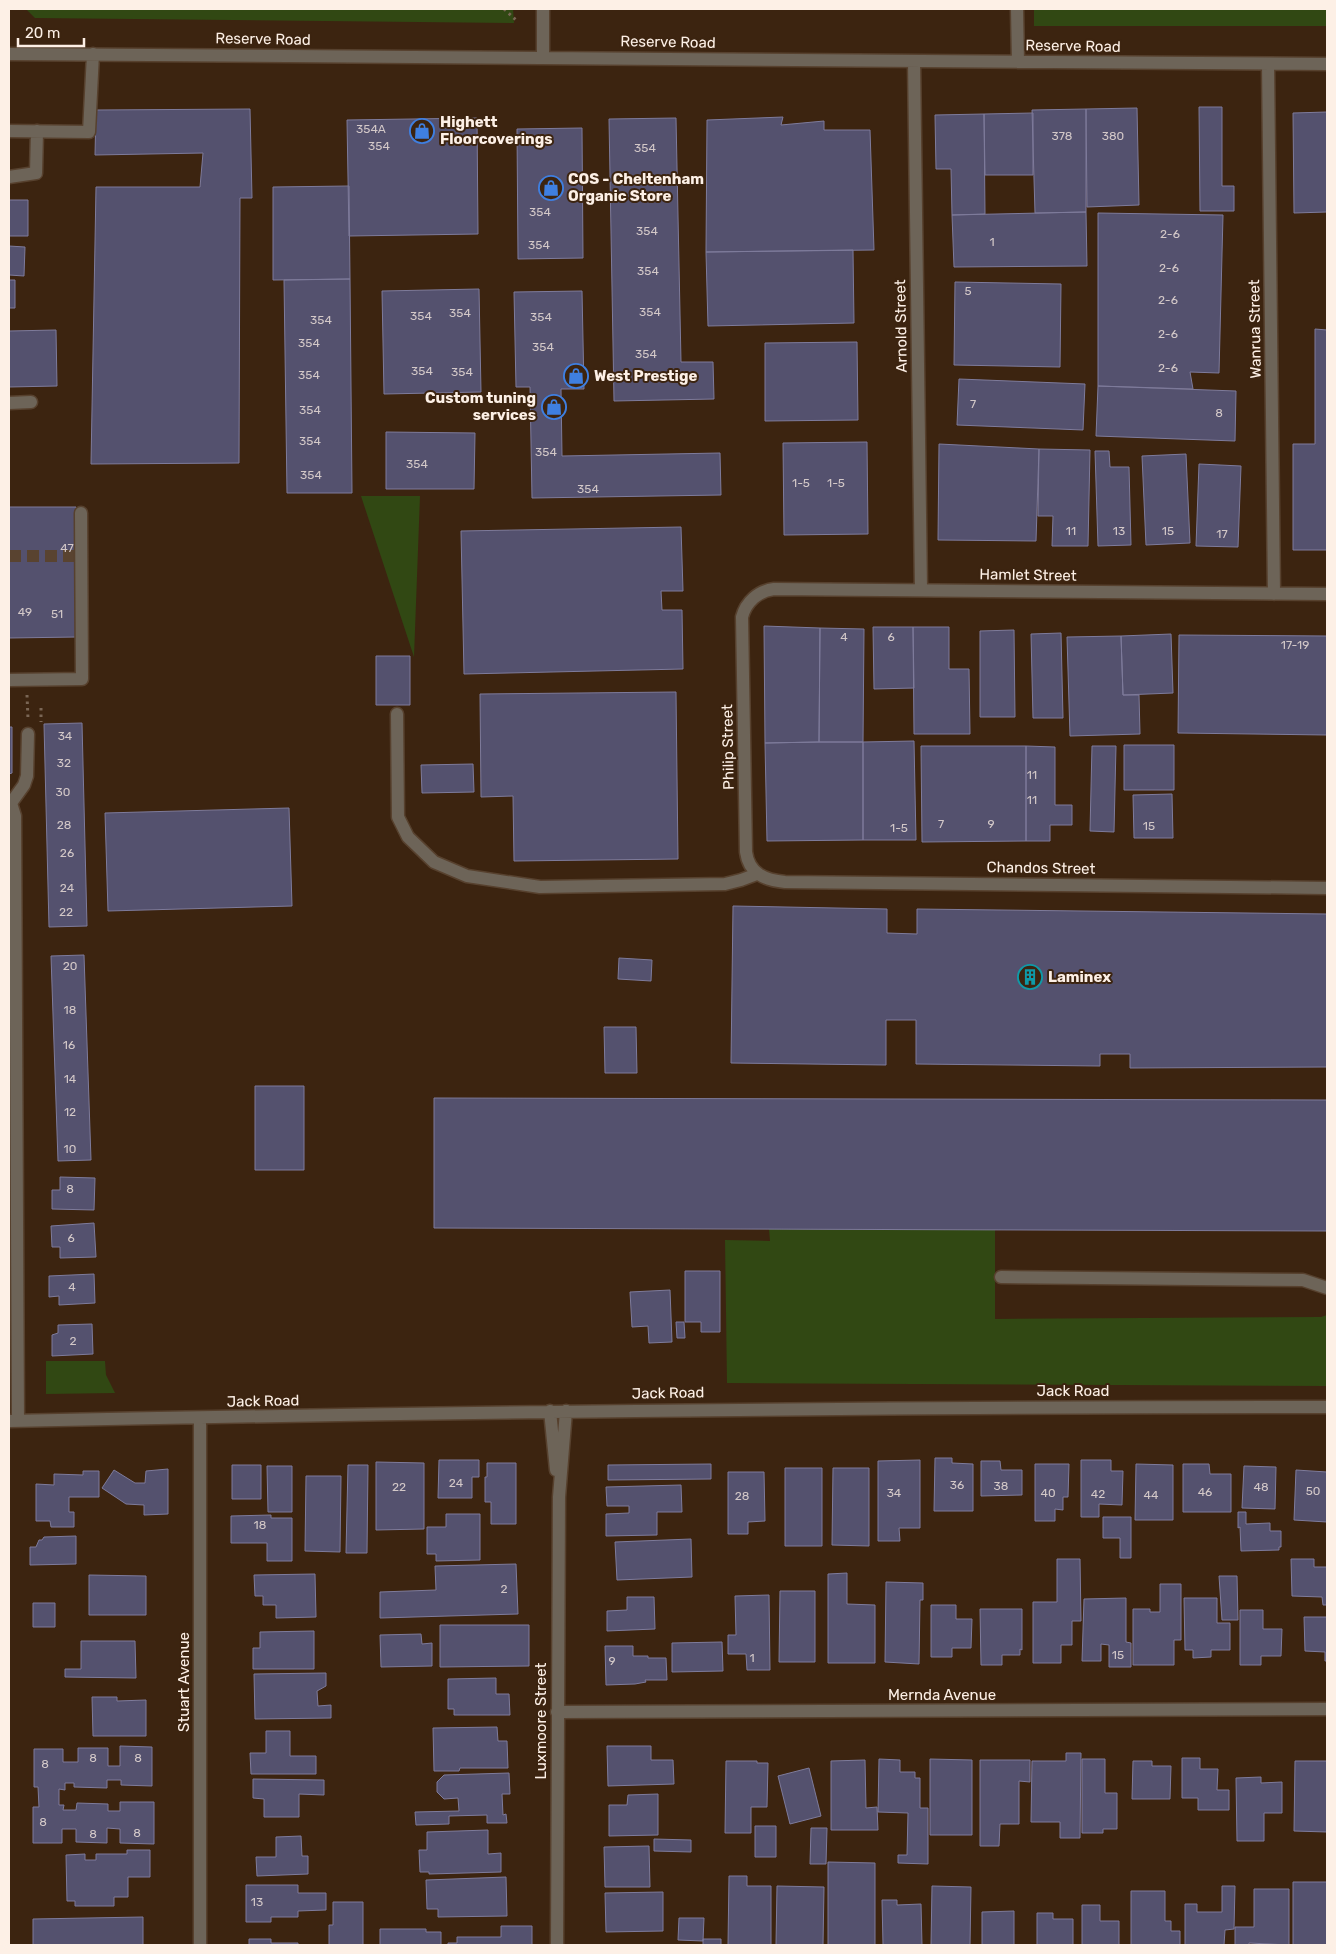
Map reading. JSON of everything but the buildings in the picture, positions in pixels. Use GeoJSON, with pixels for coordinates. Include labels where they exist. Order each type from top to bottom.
{"type":"FeatureCollection","features":[{"type":"Feature","properties":{"kind":"street"},"geometry":{"type":"LineString","coordinates":[[543,9],[543,58]]}},
{"type":"Feature","properties":{"kind":"street"},"geometry":{"type":"LineString","coordinates":[[1017,9],[1018,62]]}},
{"type":"Feature","properties":{"kind":"street","name":"Reserve Road"},"geometry":{"type":"LineString","coordinates":[[9,54],[1327,64]]}},
{"type":"Feature","properties":{"kind":"street"},"geometry":{"type":"LineString","coordinates":[[9,132],[89,132],[93,54]]}},
{"type":"Feature","properties":{"kind":"street","name":"Arnold Street"},"geometry":{"type":"LineString","coordinates":[[914,61],[921,590]]}},
{"type":"Feature","properties":{"kind":"street","name":"Wanrua Street"},"geometry":{"type":"LineString","coordinates":[[1268,64],[1274,594]]}},
{"type":"Feature","properties":{"kind":"street"},"geometry":{"type":"LineString","coordinates":[[9,177],[36,173],[37,132]]}},
{"type":"Feature","properties":{"kind":"street"},"geometry":{"type":"LineString","coordinates":[[9,403],[31,402]]}},
{"type":"Feature","properties":{"kind":"street"},"geometry":{"type":"LineString","coordinates":[[9,680],[82,679],[81,513]]}},
{"type":"Feature","properties":{"kind":"street","name":"Hamlet Street"},"geometry":{"type":"LineString","coordinates":[[742,617],[753,598],[767,590],[1327,594]]}},
{"type":"Feature","properties":{"kind":"street","name":"Philip Street"},"geometry":{"type":"LineString","coordinates":[[742,617],[746,852],[751,868],[757,874]]}},
{"type":"Feature","properties":{"kind":"street"},"geometry":{"type":"LineString","coordinates":[[397,714],[398,817],[408,837],[434,862],[450,870],[467,876],[540,887],[724,884],[757,874]]}},
{"type":"Feature","properties":{"kind":"street"},"geometry":{"type":"LineString","coordinates":[[13,1421],[15,816],[10,802],[27,776],[28,734]]}},
{"type":"Feature","properties":{"kind":"street","name":"Chandos Street"},"geometry":{"type":"LineString","coordinates":[[757,874],[763,878],[785,882],[1327,888]]}},
{"type":"Feature","properties":{"kind":"street"},"geometry":{"type":"LineString","coordinates":[[1001,1277],[1303,1280],[1327,1288]]}},
{"type":"Feature","properties":{"kind":"street","name":"Jack Road"},"geometry":{"type":"LineString","coordinates":[[13,1421],[566,1410],[1327,1407]]}},
{"type":"Feature","properties":{"kind":"street","name":"Luxmoore Street"},"geometry":{"type":"LineString","coordinates":[[556,1945],[558,1497],[566,1410]]}},
{"type":"Feature","properties":{"kind":"street","name":"Luxmoore Street"},"geometry":{"type":"LineString","coordinates":[[550,1411],[558,1497]]}},
{"type":"Feature","properties":{"kind":"street","name":"Stuart Avenue"},"geometry":{"type":"LineString","coordinates":[[200,1418],[200,1945]]}},
{"type":"Feature","properties":{"kind":"street","name":"Mernda Avenue"},"geometry":{"type":"LineString","coordinates":[[557,1712],[1327,1709]]}},
{"type":"Feature","properties":{"kind":"path"},"geometry":{"type":"LineString","coordinates":[[504,9],[516,20]]}},
{"type":"Feature","properties":{"kind":"path"},"geometry":{"type":"LineString","coordinates":[[27,680],[28,734]]}},
{"type":"Feature","properties":{"kind":"green space"},"geometry":{"type":"Polygon","coordinates":[[[26,9],[513,9],[514,23],[35,18],[26,9]]]}},
{"type":"Feature","properties":{"kind":"green space"},"geometry":{"type":"Polygon","coordinates":[[[1034,9],[1327,9],[1327,26],[1034,26],[1034,9]]]}},
{"type":"Feature","properties":{"kind":"green space"},"geometry":{"type":"Polygon","coordinates":[[[361,496],[420,496],[414,657],[361,496]]]}},
{"type":"Feature","properties":{"kind":"green space"},"geometry":{"type":"Polygon","coordinates":[[[769,1229],[995,1230],[995,1319],[1321,1317],[1327,1315],[1327,1386],[727,1383],[725,1240],[770,1241],[769,1229]]]}},
{"type":"Feature","properties":{"kind":"green space"},"geometry":{"type":"Polygon","coordinates":[[[46,1361],[105,1361],[106,1375],[115,1393],[46,1394],[46,1361]]]}},
{"type":"Feature","properties":{"kind":"tunnel"},"geometry":{"type":"LineString","coordinates":[[9,556],[82,556]]}},
{"type":"Feature","properties":{"kind":"place","name":"Highett Floorcoverings"},"geometry":{"type":"Point","coordinates":[422,131]}},
{"type":"Feature","properties":{"kind":"place","name":"COS - Cheltenham Organic Store"},"geometry":{"type":"Point","coordinates":[551,188]}},
{"type":"Feature","properties":{"kind":"place","name":"West Prestige"},"geometry":{"type":"Point","coordinates":[576,376]}},
{"type":"Feature","properties":{"kind":"place","name":"Custom tuning services"},"geometry":{"type":"Point","coordinates":[554,407]}},
{"type":"Feature","properties":{"kind":"place","name":"Laminex"},"geometry":{"type":"Point","coordinates":[1030,977]}}]}
